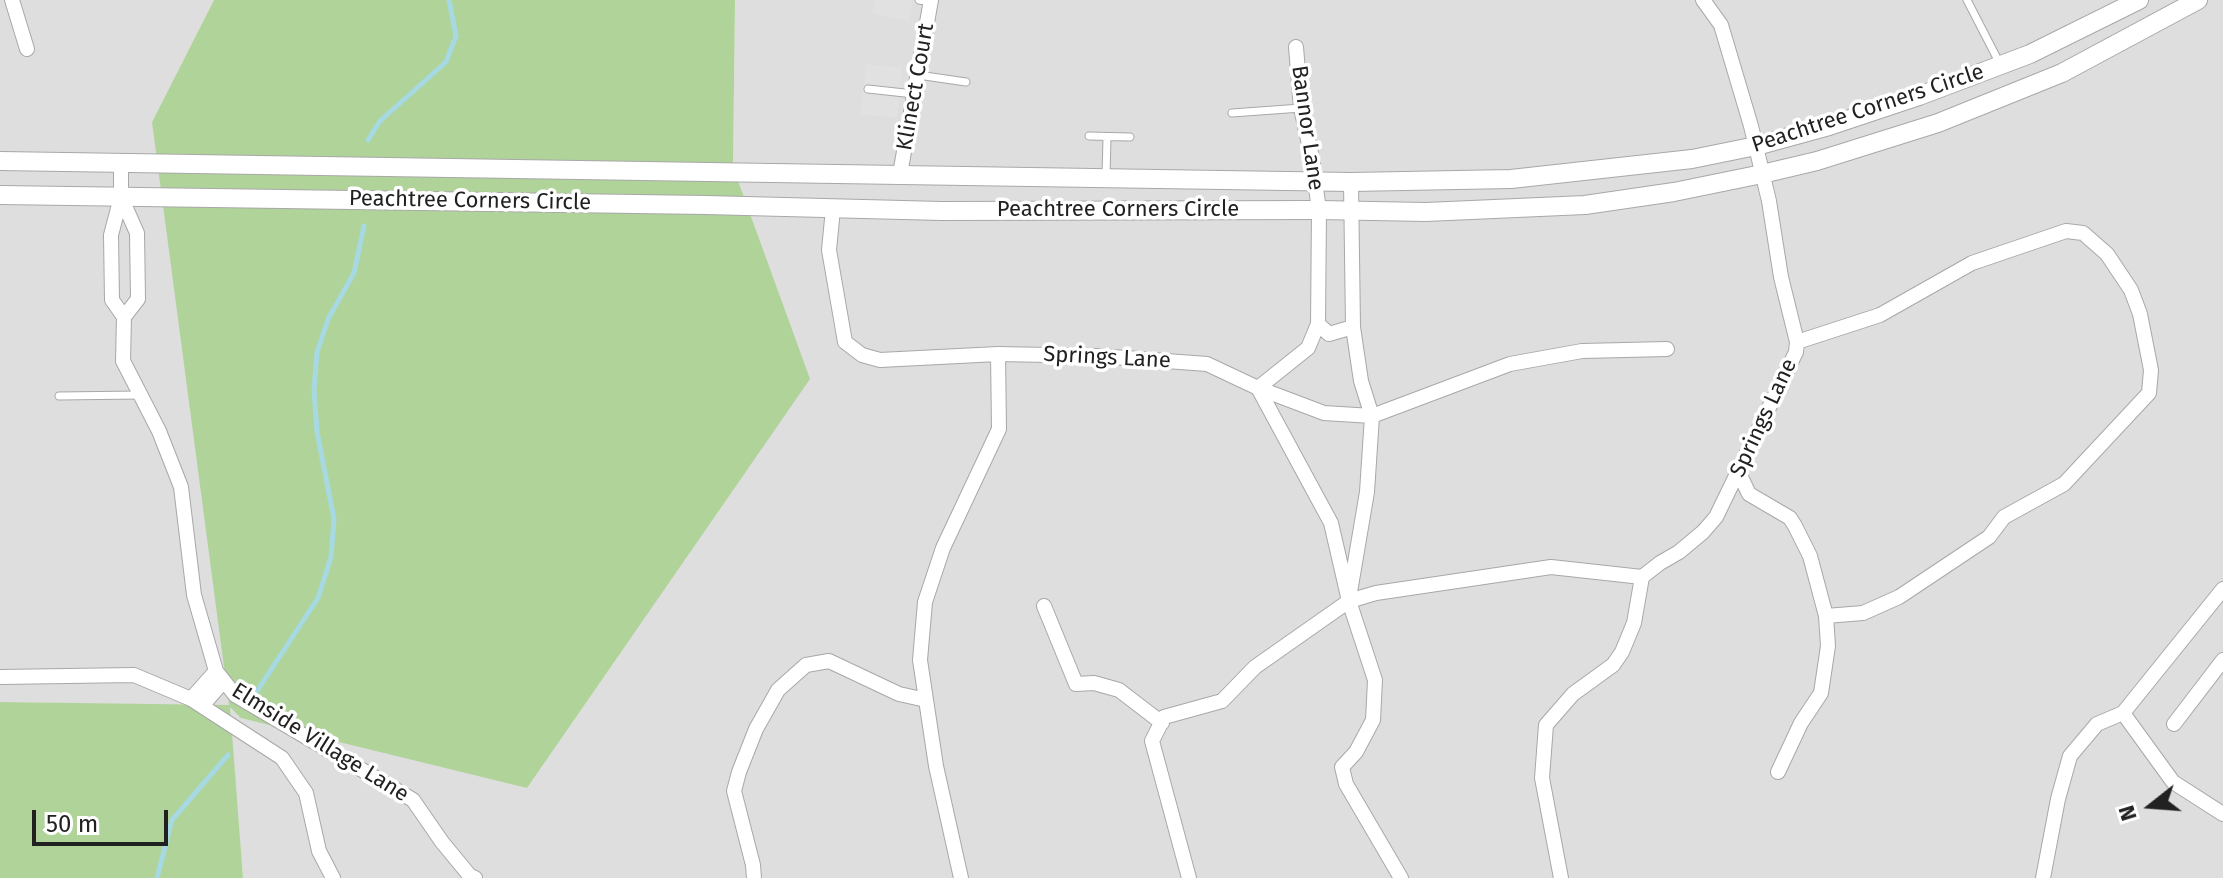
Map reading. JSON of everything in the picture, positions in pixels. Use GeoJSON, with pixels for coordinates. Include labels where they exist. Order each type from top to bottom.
{"type":"FeatureCollection","features":[{"type":"Feature","properties":{"kind":"street"},"geometry":{"type":"LineString","coordinates":[[12,0],[27,49]]}},
{"type":"Feature","properties":{"kind":"street"},"geometry":{"type":"LineString","coordinates":[[1703,0],[1721,25],[1762,174]]}},
{"type":"Feature","properties":{"kind":"street","name":"Peachtree Corners Circle"},"geometry":{"type":"LineString","coordinates":[[0,161],[1351,182],[1511,179],[1637,166],[1756,146],[1844,121],[2001,66],[2139,0]]}},
{"type":"Feature","properties":{"kind":"street","name":"Peachtree Corners Circle"},"geometry":{"type":"LineString","coordinates":[[0,195],[833,209],[1352,211],[1526,209],[1585,205],[1674,192],[1762,174],[1817,161],[1938,123],[2062,73],[2198,0]]}},
{"type":"Feature","properties":{"kind":"street","name":"Klinect Court"},"geometry":{"type":"LineString","coordinates":[[900,174],[918,75],[927,1]]}},
{"type":"Feature","properties":{"kind":"street","name":"Bannor Lane"},"geometry":{"type":"LineString","coordinates":[[1296,47],[1301,108],[1319,210]]}},
{"type":"Feature","properties":{"kind":"street","name":"Elmside Village Lane"},"geometry":{"type":"LineString","coordinates":[[121,164],[121,197],[111,235],[112,300],[124,317],[123,361],[159,431],[181,487],[194,595],[220,676],[235,695],[413,800],[442,842],[475,878]]}},
{"type":"Feature","properties":{"kind":"street","name":"Springs Lane"},"geometry":{"type":"LineString","coordinates":[[1642,577],[1679,552],[1716,517],[1796,352],[1797,342],[1790,321],[1762,174]]}},
{"type":"Feature","properties":{"kind":"street"},"geometry":{"type":"LineString","coordinates":[[1349,601],[1367,492],[1372,416],[1361,381],[1353,327],[1351,182]]}},
{"type":"Feature","properties":{"kind":"street","name":"Elmside Village Lane"},"geometry":{"type":"LineString","coordinates":[[121,197],[137,233],[138,299],[124,317]]}},
{"type":"Feature","properties":{"kind":"street"},"geometry":{"type":"LineString","coordinates":[[833,209],[829,250],[845,342],[862,355],[880,360],[998,354],[999,429],[943,548],[925,602],[920,660],[936,766],[961,878]]}},
{"type":"Feature","properties":{"kind":"street"},"geometry":{"type":"LineString","coordinates":[[1319,210],[1318,324],[1308,348],[1258,388],[1331,523],[1349,601],[1375,680],[1373,720],[1356,752],[1342,767],[1346,784],[1401,878]]}},
{"type":"Feature","properties":{"kind":"street"},"geometry":{"type":"LineString","coordinates":[[1797,342],[1880,315],[1972,263],[2066,231],[2083,233],[2107,254],[2131,290],[2140,314],[2151,370],[2149,393],[2064,484],[2004,517],[1989,537],[1899,597],[1863,613],[1826,616]]}},
{"type":"Feature","properties":{"kind":"street"},"geometry":{"type":"LineString","coordinates":[[1318,324],[1329,334],[1353,327]]}},
{"type":"Feature","properties":{"kind":"street","name":"Springs Lane"},"geometry":{"type":"LineString","coordinates":[[998,354],[1099,356],[1207,364],[1258,388],[1324,413],[1372,416],[1510,364],[1582,351],[1667,349]]}},
{"type":"Feature","properties":{"kind":"street"},"geometry":{"type":"LineString","coordinates":[[1739,473],[1749,494],[1790,518],[1795,526],[1810,556],[1826,616],[1828,646],[1821,693],[1801,723],[1778,772]]}},
{"type":"Feature","properties":{"kind":"street"},"geometry":{"type":"LineString","coordinates":[[1189,878],[1152,741],[1164,717],[1222,701],[1255,667],[1349,601],[1376,593],[1551,567],[1642,577],[1634,623],[1622,652],[1613,665],[1573,694],[1546,725],[1542,778],[1561,878]]}},
{"type":"Feature","properties":{"kind":"street"},"geometry":{"type":"LineString","coordinates":[[2043,878],[2058,799],[2070,756],[2097,724],[2123,713],[2222,595]]}},
{"type":"Feature","properties":{"kind":"street"},"geometry":{"type":"LineString","coordinates":[[1044,606],[1076,684],[1094,683],[1119,690],[1162,723]]}},
{"type":"Feature","properties":{"kind":"street"},"geometry":{"type":"LineString","coordinates":[[2174,724],[2223,660]]}},
{"type":"Feature","properties":{"kind":"street"},"geometry":{"type":"LineString","coordinates":[[754,878],[734,791],[756,729],[778,690],[806,665],[829,661],[899,694],[926,700]]}},
{"type":"Feature","properties":{"kind":"street"},"geometry":{"type":"LineString","coordinates":[[0,677],[134,675],[196,702],[282,758],[306,793],[319,851],[333,878]]}},
{"type":"Feature","properties":{"kind":"street"},"geometry":{"type":"LineString","coordinates":[[196,702],[220,676]]}},
{"type":"Feature","properties":{"kind":"street"},"geometry":{"type":"LineString","coordinates":[[2123,713],[2173,782],[2223,814]]}},
{"type":"Feature","properties":{"kind":"lane"},"geometry":{"type":"LineString","coordinates":[[1967,0],[2001,66]]}},
{"type":"Feature","properties":{"kind":"lane"},"geometry":{"type":"LineString","coordinates":[[918,75],[966,82]]}},
{"type":"Feature","properties":{"kind":"lane"},"geometry":{"type":"LineString","coordinates":[[868,89],[914,94]]}},
{"type":"Feature","properties":{"kind":"lane"},"geometry":{"type":"LineString","coordinates":[[1232,113],[1301,108]]}},
{"type":"Feature","properties":{"kind":"lane"},"geometry":{"type":"LineString","coordinates":[[1089,136],[1130,137]]}},
{"type":"Feature","properties":{"kind":"lane"},"geometry":{"type":"LineString","coordinates":[[1106,178],[1107,138]]}},
{"type":"Feature","properties":{"kind":"lane"},"geometry":{"type":"LineString","coordinates":[[59,396],[140,395]]}},
{"type":"Feature","properties":{"kind":"shaded area"},"geometry":{"type":"Polygon","coordinates":[[[0,0],[214,0],[152,122],[527,788],[809,379],[733,167],[735,0],[2223,0],[2223,878],[243,878],[229,706],[0,702],[0,0]]]}},
{"type":"Feature","properties":{"kind":"shaded area"},"geometry":{"type":"Polygon","coordinates":[[[875,0],[913,0],[909,21],[872,13],[875,0]]]}},
{"type":"Feature","properties":{"kind":"shaded area"},"geometry":{"type":"Polygon","coordinates":[[[866,64],[902,68],[897,118],[860,114],[866,64]]]}},
{"type":"Feature","properties":{"kind":"green space"},"geometry":{"type":"Polygon","coordinates":[[[214,0],[735,0],[733,167],[810,379],[527,788],[241,718],[230,707],[243,878],[0,878],[0,702],[229,705],[152,122],[214,0]]]}},
{"type":"Feature","properties":{"kind":"waterway"},"geometry":{"type":"LineString","coordinates":[[368,140],[380,121],[446,62],[456,36],[449,0]]}},
{"type":"Feature","properties":{"kind":"waterway"},"geometry":{"type":"LineString","coordinates":[[257,691],[318,598],[331,557],[334,519],[317,432],[314,390],[317,352],[329,317],[354,273],[364,226]]}},
{"type":"Feature","properties":{"kind":"waterway"},"geometry":{"type":"LineString","coordinates":[[157,878],[172,820],[228,755]]}}]}
